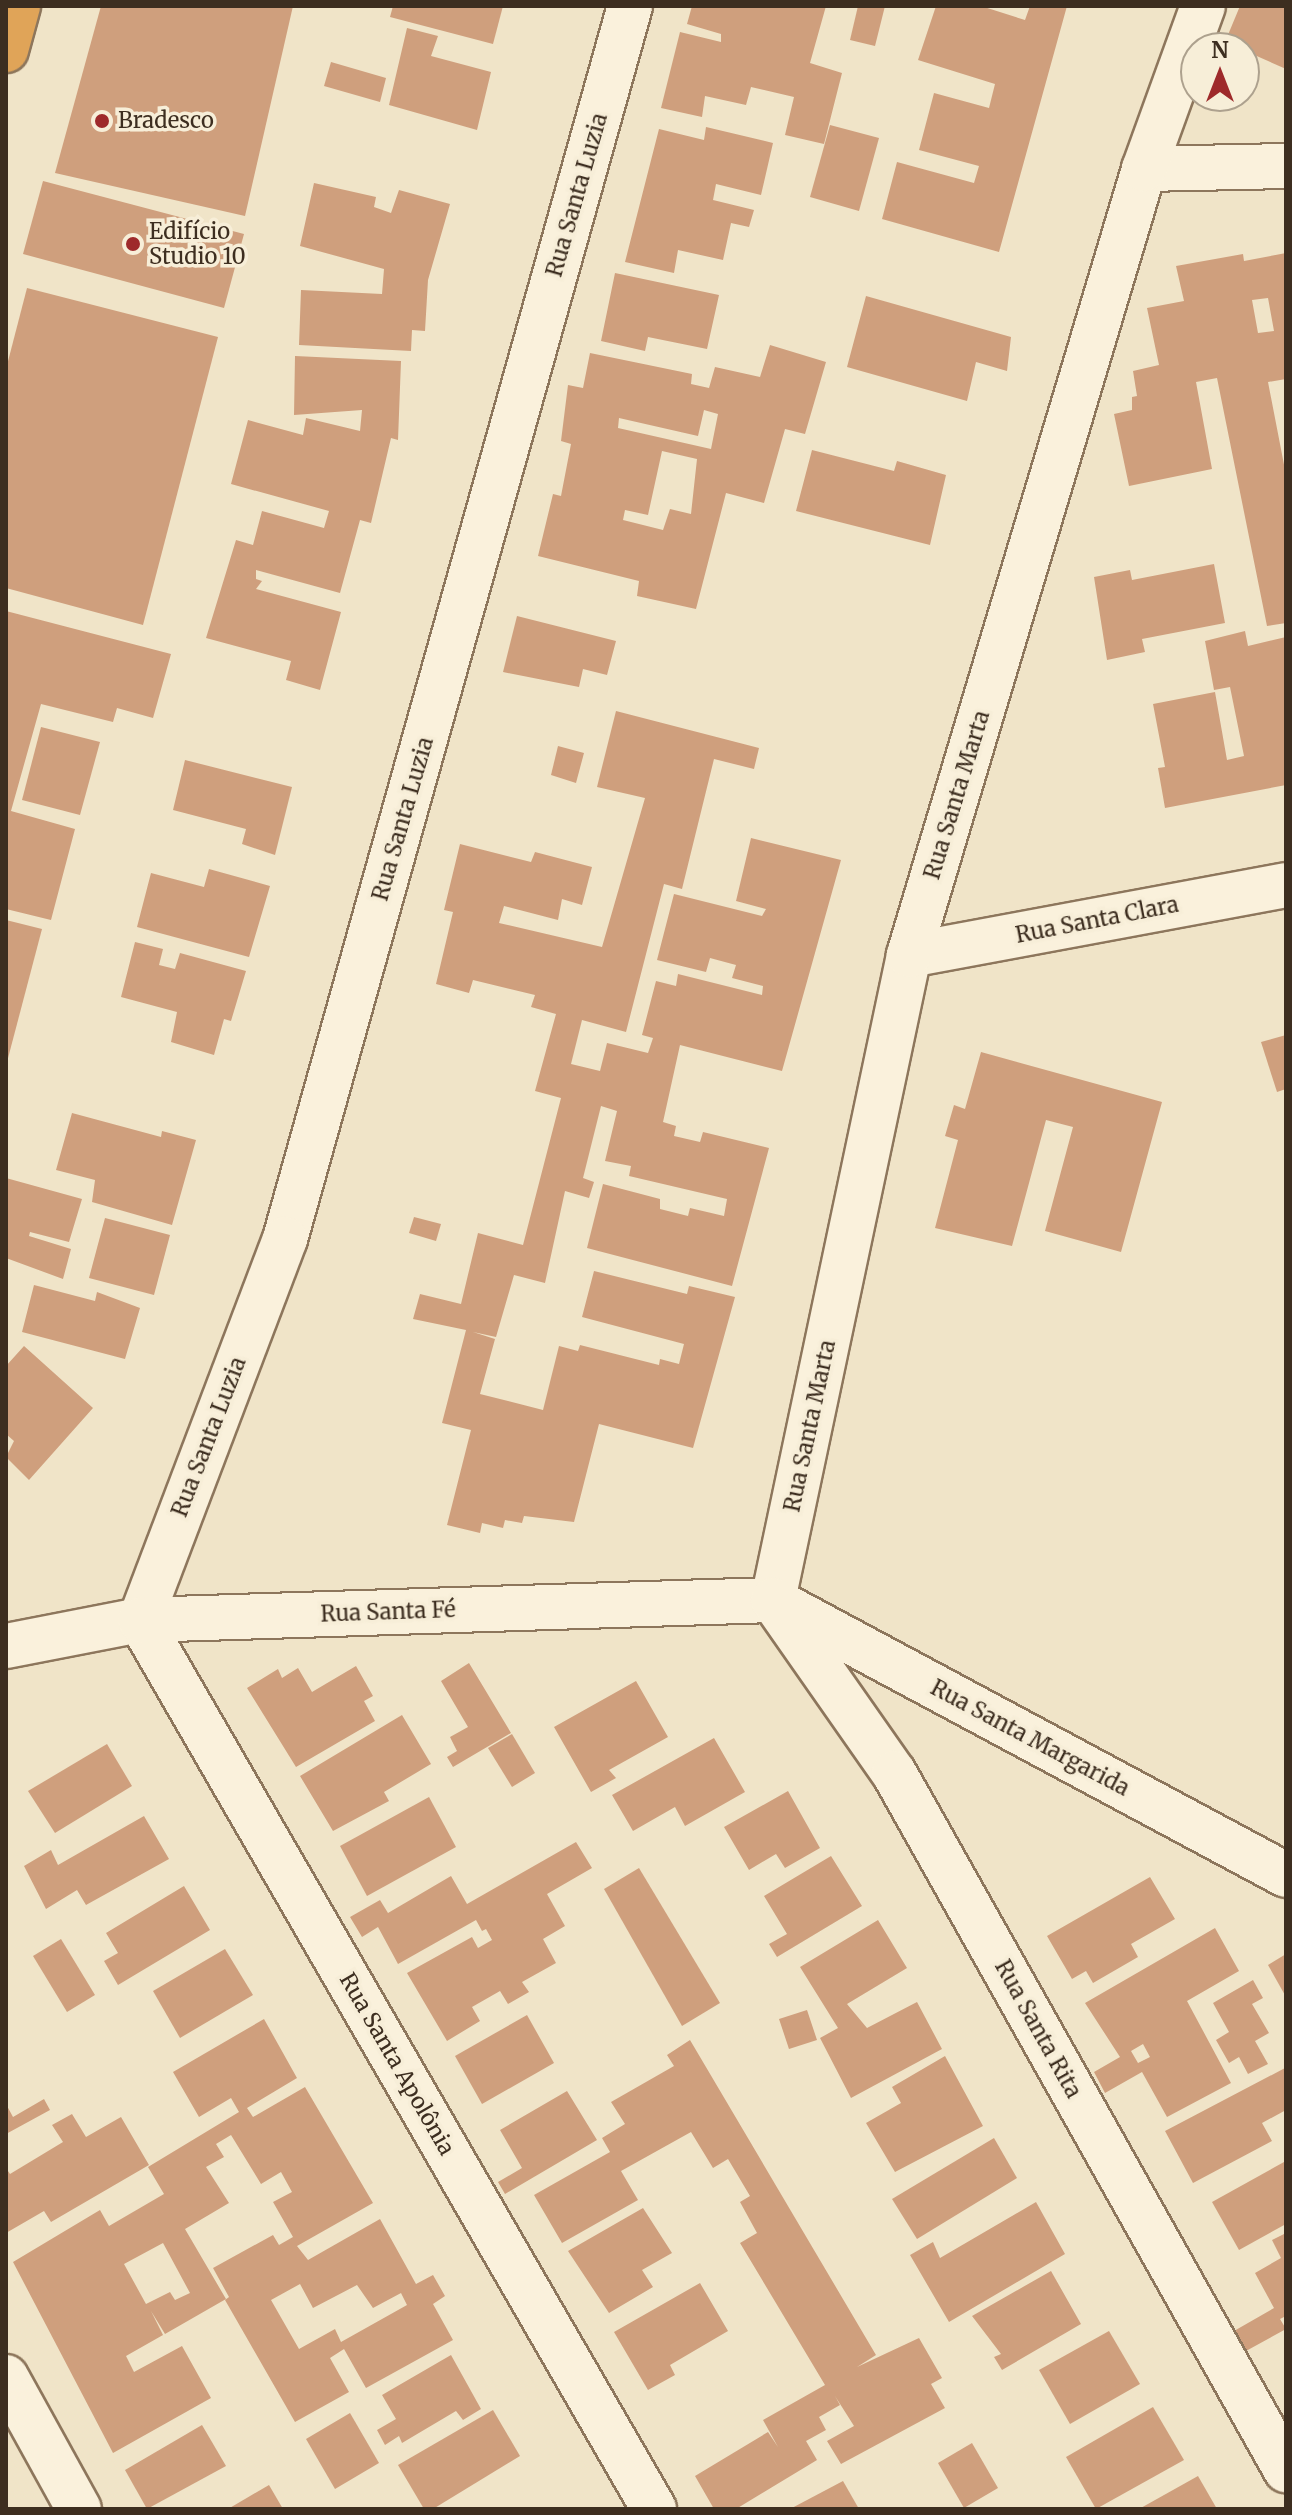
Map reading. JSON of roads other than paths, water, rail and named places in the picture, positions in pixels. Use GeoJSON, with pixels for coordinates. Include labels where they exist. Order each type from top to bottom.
{"type":"FeatureCollection","features":[{"type":"Feature","properties":{"kind":"highway"},"geometry":{"type":"LineString","coordinates":[[6,50],[18,6]]}},
{"type":"Feature","properties":{"kind":"street","name":"Rua Santa Luzia"},"geometry":{"type":"LineString","coordinates":[[140,1620],[285,1239],[630,6]]}},
{"type":"Feature","properties":{"kind":"street","name":"Rua Santa Marta"},"geometry":{"type":"LineString","coordinates":[[773,1600],[909,955],[1144,169],[1203,6]]}},
{"type":"Feature","properties":{"kind":"street"},"geometry":{"type":"LineString","coordinates":[[1144,169],[1286,166]]}},
{"type":"Feature","properties":{"kind":"street","name":"Rua Santa Clara"},"geometry":{"type":"LineString","coordinates":[[909,955],[1286,885]]}},
{"type":"Feature","properties":{"kind":"street","name":"Rua Santa Fé"},"geometry":{"type":"LineString","coordinates":[[6,1646],[140,1620],[773,1600]]}},
{"type":"Feature","properties":{"kind":"street","name":"Rua Santa Margarida"},"geometry":{"type":"LineString","coordinates":[[773,1600],[1286,1875]]}},
{"type":"Feature","properties":{"kind":"street","name":"Rua Santa Rita"},"geometry":{"type":"LineString","coordinates":[[773,1600],[894,1773],[1286,2470]]}},
{"type":"Feature","properties":{"kind":"street","name":"Rua Santa Apolônia"},"geometry":{"type":"LineString","coordinates":[[140,1620],[654,2509]]}},
{"type":"Feature","properties":{"kind":"street"},"geometry":{"type":"LineString","coordinates":[[6,2377],[79,2509]]}},
{"type":"Feature","properties":{"kind":"place","name":"Bradesco"},"geometry":{"type":"Point","coordinates":[102,121]}},
{"type":"Feature","properties":{"kind":"place","name":"Edifício Studio 10"},"geometry":{"type":"Point","coordinates":[133,244]}}]}
